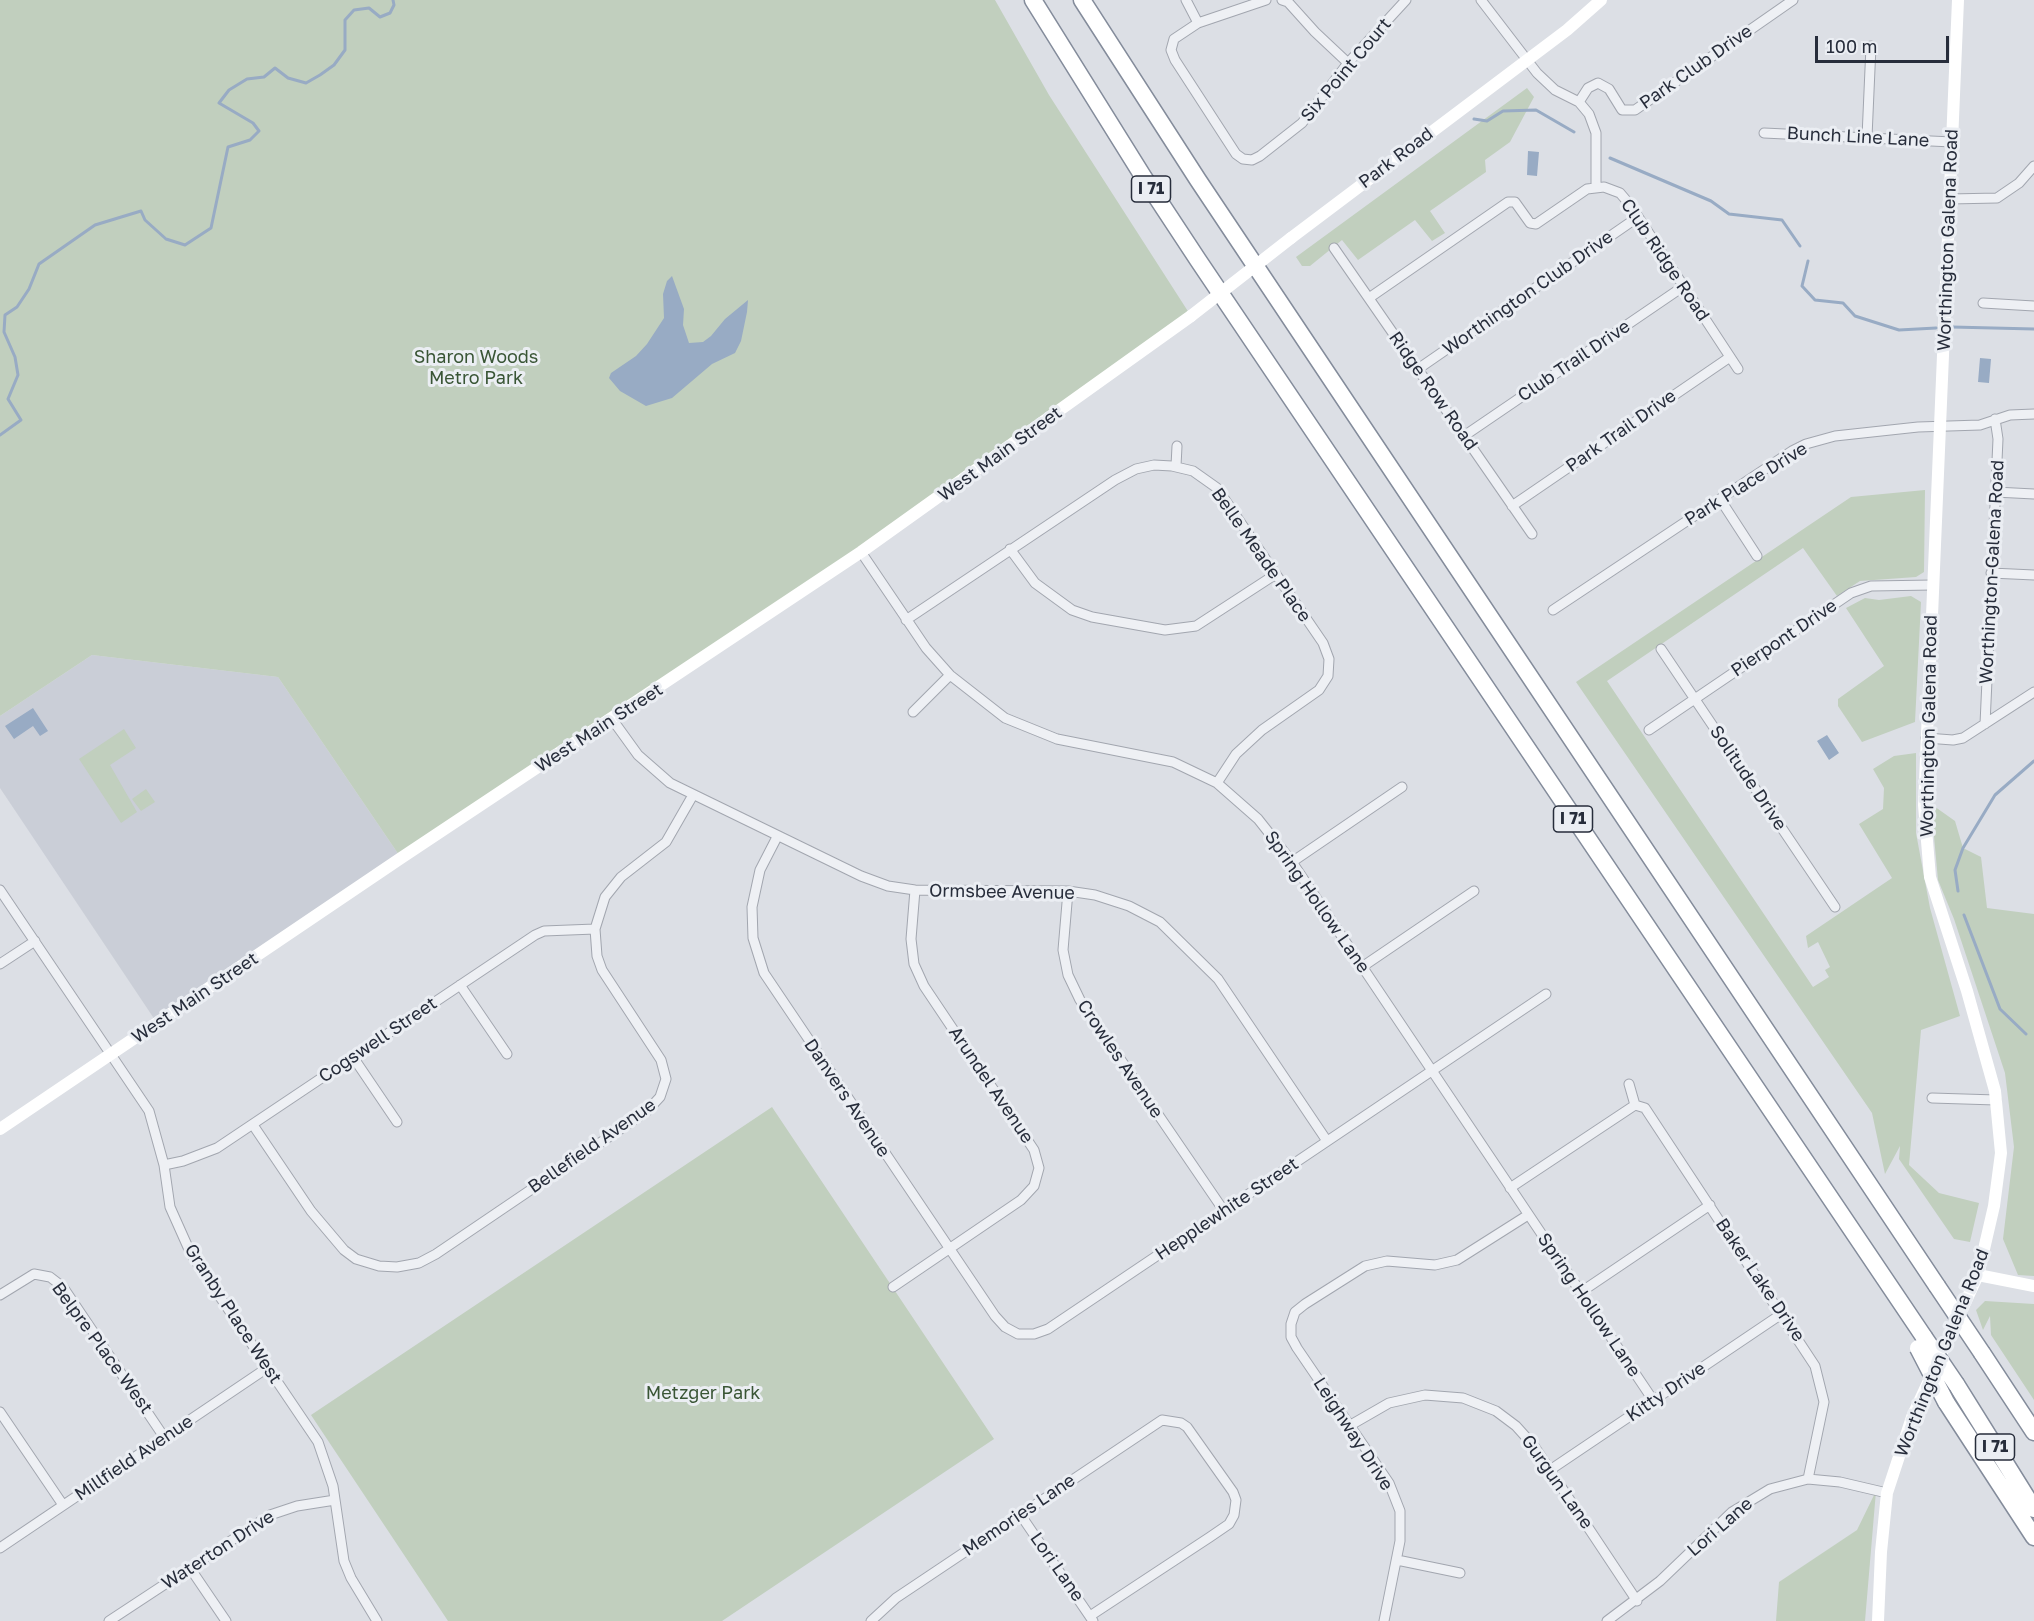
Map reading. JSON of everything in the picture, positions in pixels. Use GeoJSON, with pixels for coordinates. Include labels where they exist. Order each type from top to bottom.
{"type":"FeatureCollection","features":[{"type":"Feature","properties":{"kind":"highway","name":"I 71"},"geometry":{"type":"LineString","coordinates":[[1033,0],[1198,260],[1874,1262],[1921,1343],[1956,1384],[2034,1509]]}},
{"type":"Feature","properties":{"kind":"highway","name":"I 71"},"geometry":{"type":"LineString","coordinates":[[1082,0],[1198,180],[2034,1432]]}},
{"type":"Feature","properties":{"kind":"highway"},"geometry":{"type":"LineString","coordinates":[[1921,1343],[1946,1402],[2034,1537]]}},
{"type":"Feature","properties":{"kind":"main road","name":"Park Road"},"geometry":{"type":"LineString","coordinates":[[1191,316],[1593,10],[1602,0]]}},
{"type":"Feature","properties":{"kind":"main road","name":"Worthington Galena Road"},"geometry":{"type":"LineString","coordinates":[[1878,1621],[1881,1552],[1887,1493],[1912,1418],[1978,1275],[1987,1244],[2001,1153],[1996,1100],[1967,991],[1930,877],[1924,805],[1958,0]]}},
{"type":"Feature","properties":{"kind":"main road","name":"West Main Street"},"geometry":{"type":"LineString","coordinates":[[0,1129],[401,858],[861,552],[1191,316]]}},
{"type":"Feature","properties":{"kind":"main road"},"geometry":{"type":"LineString","coordinates":[[1978,1275],[2034,1286]]}},
{"type":"Feature","properties":{"kind":"street"},"geometry":{"type":"LineString","coordinates":[[1186,0],[1198,22],[1266,0]]}},
{"type":"Feature","properties":{"kind":"street"},"geometry":{"type":"LineString","coordinates":[[1282,0],[1288,2],[1348,63]]}},
{"type":"Feature","properties":{"kind":"street","name":"Six Point Court"},"geometry":{"type":"LineString","coordinates":[[1198,22],[1174,39],[1171,50],[1175,60],[1236,154],[1243,159],[1252,160],[1302,123],[1348,63],[1406,0]]}},
{"type":"Feature","properties":{"kind":"street"},"geometry":{"type":"LineString","coordinates":[[1369,298],[1508,202],[1515,202],[1530,223],[1536,224],[1579,194],[1596,187],[1596,133],[1589,114],[1579,102],[1555,90],[1526,60],[1480,0]]}},
{"type":"Feature","properties":{"kind":"street","name":"Park Club Drive"},"geometry":{"type":"LineString","coordinates":[[1579,102],[1588,88],[1598,83],[1609,89],[1622,110],[1635,110],[1793,0]]}},
{"type":"Feature","properties":{"kind":"street"},"geometry":{"type":"LineString","coordinates":[[1867,137],[1871,46]]}},
{"type":"Feature","properties":{"kind":"street","name":"Bunch Line Lane"},"geometry":{"type":"LineString","coordinates":[[1764,133],[1952,142]]}},
{"type":"Feature","properties":{"kind":"street"},"geometry":{"type":"LineString","coordinates":[[1950,200],[1997,198],[2019,183],[2034,166]]}},
{"type":"Feature","properties":{"kind":"street","name":"Club Ridge Road"},"geometry":{"type":"LineString","coordinates":[[1596,187],[1620,193],[1738,369]]}},
{"type":"Feature","properties":{"kind":"street","name":"Worthington Club Drive"},"geometry":{"type":"LineString","coordinates":[[1418,369],[1638,217]]}},
{"type":"Feature","properties":{"kind":"street","name":"Ridge Row Road"},"geometry":{"type":"LineString","coordinates":[[1334,248],[1532,534]]}},
{"type":"Feature","properties":{"kind":"street","name":"Club Trail Drive"},"geometry":{"type":"LineString","coordinates":[[1464,436],[1684,286]]}},
{"type":"Feature","properties":{"kind":"street"},"geometry":{"type":"LineString","coordinates":[[1983,303],[2034,306]]}},
{"type":"Feature","properties":{"kind":"street","name":"Park Trail Drive"},"geometry":{"type":"LineString","coordinates":[[1512,506],[1730,357]]}},
{"type":"Feature","properties":{"kind":"street","name":"Park Place Drive"},"geometry":{"type":"LineString","coordinates":[[1553,610],[1792,451],[1822,439],[1980,425],[2010,415],[2034,414]]}},
{"type":"Feature","properties":{"kind":"street","name":"Worthington-Galena Road"},"geometry":{"type":"LineString","coordinates":[[1985,724],[1998,439],[1995,419]]}},
{"type":"Feature","properties":{"kind":"street"},"geometry":{"type":"LineString","coordinates":[[1176,466],[1178,446]]}},
{"type":"Feature","properties":{"kind":"street","name":"Belle Meade Place"},"geometry":{"type":"LineString","coordinates":[[906,620],[1010,549],[1136,469],[1154,465],[1176,466],[1193,471],[1217,488],[1323,643],[1329,659],[1328,676],[1319,690],[1262,730],[1236,754],[1217,783]]}},
{"type":"Feature","properties":{"kind":"street"},"geometry":{"type":"LineString","coordinates":[[1995,492],[2034,494]]}},
{"type":"Feature","properties":{"kind":"street"},"geometry":{"type":"LineString","coordinates":[[1720,499],[1757,556]]}},
{"type":"Feature","properties":{"kind":"street"},"geometry":{"type":"LineString","coordinates":[[1010,549],[1035,584],[1072,610],[1092,617],[1165,630],[1196,626],[1276,574]]}},
{"type":"Feature","properties":{"kind":"street","name":"Spring Hollow Lane"},"geometry":{"type":"LineString","coordinates":[[861,552],[906,620],[950,675],[1005,718],[1057,739],[1173,762],[1217,783],[1258,819],[1292,862],[1653,1400]]}},
{"type":"Feature","properties":{"kind":"street"},"geometry":{"type":"LineString","coordinates":[[1991,573],[2034,575]]}},
{"type":"Feature","properties":{"kind":"street","name":"Pierpont Drive"},"geometry":{"type":"LineString","coordinates":[[1648,730],[1851,593],[1871,586],[1933,585]]}},
{"type":"Feature","properties":{"kind":"street","name":"Solitude Drive"},"geometry":{"type":"LineString","coordinates":[[1661,649],[1834,907]]}},
{"type":"Feature","properties":{"kind":"street"},"geometry":{"type":"LineString","coordinates":[[913,712],[950,675]]}},
{"type":"Feature","properties":{"kind":"street"},"geometry":{"type":"LineString","coordinates":[[1926,738],[1953,740],[1985,724],[2034,692]]}},
{"type":"Feature","properties":{"kind":"street","name":"Ormsbee Avenue"},"geometry":{"type":"LineString","coordinates":[[612,719],[638,755],[670,783],[861,876],[888,886],[915,890],[1068,891],[1095,895],[1120,903],[1160,922],[1218,979],[1327,1141]]}},
{"type":"Feature","properties":{"kind":"street"},"geometry":{"type":"LineString","coordinates":[[1292,862],[1402,787]]}},
{"type":"Feature","properties":{"kind":"street","name":"Bellefield Avenue"},"geometry":{"type":"LineString","coordinates":[[253,1125],[311,1211],[344,1251],[356,1259],[379,1266],[397,1267],[419,1263],[436,1254],[647,1111],[660,1097],[666,1078],[661,1060],[602,970],[597,956],[595,929],[605,897],[621,876],[666,842],[693,795]]}},
{"type":"Feature","properties":{"kind":"street","name":"Danvers Avenue"},"geometry":{"type":"LineString","coordinates":[[777,837],[760,870],[752,907],[753,938],[764,973],[995,1316],[1005,1327],[1018,1334]]}},
{"type":"Feature","properties":{"kind":"street","name":"Granby Place West"},"geometry":{"type":"LineString","coordinates":[[0,890],[149,1111],[164,1165],[170,1207],[191,1254],[318,1442],[335,1500],[344,1561],[351,1578],[377,1621]]}},
{"type":"Feature","properties":{"kind":"street","name":"Arundel Avenue"},"geometry":{"type":"LineString","coordinates":[[893,1287],[1029,1194],[1038,1178],[1039,1168],[1034,1150],[924,986],[914,964],[910,939],[915,890]]}},
{"type":"Feature","properties":{"kind":"street","name":"Crowles Avenue"},"geometry":{"type":"LineString","coordinates":[[1068,891],[1063,950],[1068,975],[1080,1000],[1224,1211]]}},
{"type":"Feature","properties":{"kind":"street"},"geometry":{"type":"LineString","coordinates":[[1362,967],[1474,891]]}},
{"type":"Feature","properties":{"kind":"street","name":"Cogswell Street"},"geometry":{"type":"LineString","coordinates":[[164,1165],[183,1161],[218,1148],[514,947],[544,931],[595,929]]}},
{"type":"Feature","properties":{"kind":"street"},"geometry":{"type":"LineString","coordinates":[[0,964],[35,940]]}},
{"type":"Feature","properties":{"kind":"street"},"geometry":{"type":"LineString","coordinates":[[460,985],[507,1054]]}},
{"type":"Feature","properties":{"kind":"street","name":"Hepplewhite Street"},"geometry":{"type":"LineString","coordinates":[[1018,1334],[1034,1334],[1048,1329],[1546,994]]}},
{"type":"Feature","properties":{"kind":"street"},"geometry":{"type":"LineString","coordinates":[[353,1057],[397,1122]]}},
{"type":"Feature","properties":{"kind":"street"},"geometry":{"type":"LineString","coordinates":[[1510,1188],[1635,1105],[1629,1084]]}},
{"type":"Feature","properties":{"kind":"street"},"geometry":{"type":"LineString","coordinates":[[1932,1098],[1996,1100]]}},
{"type":"Feature","properties":{"kind":"street","name":"Baker Lake Drive"},"geometry":{"type":"LineString","coordinates":[[1635,1105],[1645,1108],[1807,1350],[1821,1383],[1824,1402],[1808,1479]]}},
{"type":"Feature","properties":{"kind":"street"},"geometry":{"type":"LineString","coordinates":[[1581,1292],[1710,1205]]}},
{"type":"Feature","properties":{"kind":"street","name":"Leighway Drive"},"geometry":{"type":"LineString","coordinates":[[1384,1621],[1397,1560],[1400,1511],[1389,1484],[1291,1337],[1291,1324],[1295,1312],[1365,1266],[1387,1261],[1435,1265],[1457,1260],[1528,1215]]}},
{"type":"Feature","properties":{"kind":"street","name":"Belpre Place West"},"geometry":{"type":"LineString","coordinates":[[0,1295],[34,1274],[50,1277],[63,1287],[164,1437]]}},
{"type":"Feature","properties":{"kind":"street","name":"Kitty Drive"},"geometry":{"type":"LineString","coordinates":[[1550,1470],[1783,1313]]}},
{"type":"Feature","properties":{"kind":"street","name":"Millfield Avenue"},"geometry":{"type":"LineString","coordinates":[[0,1548],[267,1368]]}},
{"type":"Feature","properties":{"kind":"street","name":"Gurgun Lane"},"geometry":{"type":"LineString","coordinates":[[1349,1426],[1378,1409],[1406,1398],[1439,1395],[1463,1398],[1496,1411],[1516,1426],[1534,1446],[1637,1601]]}},
{"type":"Feature","properties":{"kind":"street"},"geometry":{"type":"LineString","coordinates":[[0,1412],[63,1505]]}},
{"type":"Feature","properties":{"kind":"street","name":"Memories Lane"},"geometry":{"type":"LineString","coordinates":[[871,1621],[896,1598],[1020,1514],[1162,1420],[1172,1420],[1187,1427],[1233,1492],[1236,1500],[1234,1515],[1229,1524],[1092,1619]]}},
{"type":"Feature","properties":{"kind":"street","name":"Lori Lane"},"geometry":{"type":"LineString","coordinates":[[1607,1621],[1637,1601],[1743,1503],[1770,1489],[1808,1479],[1840,1482],[1887,1493]]}},
{"type":"Feature","properties":{"kind":"street","name":"Waterton Drive"},"geometry":{"type":"LineString","coordinates":[[109,1621],[270,1515],[297,1506],[335,1500]]}},
{"type":"Feature","properties":{"kind":"street","name":"Lori Lane"},"geometry":{"type":"LineString","coordinates":[[1020,1514],[1092,1619]]}},
{"type":"Feature","properties":{"kind":"street"},"geometry":{"type":"LineString","coordinates":[[1397,1560],[1460,1573]]}},
{"type":"Feature","properties":{"kind":"street"},"geometry":{"type":"LineString","coordinates":[[190,1568],[226,1621]]}},
{"type":"Feature","properties":{"kind":"shaded area"},"geometry":{"type":"Polygon","coordinates":[[[92,655],[278,677],[401,858],[157,1023],[0,788],[0,716],[92,655]]]}},
{"type":"Feature","properties":{"kind":"green space","name":"Sharon Woods Metro Park"},"geometry":{"type":"Polygon","coordinates":[[[0,0],[995,0],[1049,95],[1191,316],[1019,441],[401,858],[278,677],[92,655],[0,716],[0,0]]]}},
{"type":"Feature","properties":{"kind":"green space"},"geometry":{"type":"Polygon","coordinates":[[[1527,88],[1534,97],[1510,142],[1485,160],[1486,172],[1430,211],[1445,233],[1432,241],[1415,220],[1358,260],[1342,240],[1310,266],[1302,266],[1296,257],[1527,88]]]}},
{"type":"Feature","properties":{"kind":"green space"},"geometry":{"type":"Polygon","coordinates":[[[1925,490],[1924,572],[1916,577],[1860,581],[1837,596],[1803,548],[1607,681],[1813,987],[1829,977],[1825,970],[1830,967],[1818,942],[1808,948],[1806,936],[1892,878],[1859,824],[1883,809],[1884,788],[1873,769],[1894,756],[1916,753],[1916,833],[1930,908],[1960,1016],[1921,1030],[1909,1165],[1939,1193],[1979,1203],[1970,1242],[1954,1239],[1899,1159],[1900,1146],[1885,1174],[1872,1113],[1576,682],[1851,497],[1925,490]]]}},
{"type":"Feature","properties":{"kind":"green space"},"geometry":{"type":"Polygon","coordinates":[[[1911,596],[1921,602],[1915,722],[1862,742],[1838,706],[1838,699],[1884,666],[1846,608],[1865,598],[1879,600],[1911,596]]]}},
{"type":"Feature","properties":{"kind":"green space"},"geometry":{"type":"Polygon","coordinates":[[[124,729],[136,748],[110,765],[137,812],[121,823],[79,759],[124,729]]]}},
{"type":"Feature","properties":{"kind":"green space"},"geometry":{"type":"Polygon","coordinates":[[[146,789],[155,802],[141,811],[132,799],[146,789]]]}},
{"type":"Feature","properties":{"kind":"green space"},"geometry":{"type":"Polygon","coordinates":[[[1931,804],[1955,821],[1963,848],[1981,857],[1987,908],[2034,914],[2034,1276],[2018,1275],[2003,1239],[2014,1147],[2005,1073],[1954,919],[1938,880],[1931,804]]]}},
{"type":"Feature","properties":{"kind":"green space","name":"Metzger Park"},"geometry":{"type":"Polygon","coordinates":[[[772,1107],[994,1439],[722,1621],[448,1621],[311,1415],[772,1107]]]}},
{"type":"Feature","properties":{"kind":"green space"},"geometry":{"type":"Polygon","coordinates":[[[1985,1301],[2034,1304],[2034,1400],[1991,1335],[1990,1316],[1983,1330],[1976,1310],[1985,1301]]]}},
{"type":"Feature","properties":{"kind":"green space"},"geometry":{"type":"Polygon","coordinates":[[[1876,1491],[1865,1621],[1776,1621],[1779,1582],[1857,1530],[1876,1491]]]}},
{"type":"Feature","properties":{"kind":"water"},"geometry":{"type":"Polygon","coordinates":[[[1528,151],[1539,152],[1537,176],[1527,175],[1528,151]]]}},
{"type":"Feature","properties":{"kind":"water"},"geometry":{"type":"Polygon","coordinates":[[[672,276],[684,309],[683,325],[689,343],[703,342],[725,319],[748,300],[747,312],[741,341],[735,353],[712,364],[672,398],[646,406],[620,391],[609,378],[611,373],[636,356],[647,344],[664,318],[663,294],[667,281],[672,276]]]}},
{"type":"Feature","properties":{"kind":"water"},"geometry":{"type":"Polygon","coordinates":[[[1980,358],[1991,359],[1989,383],[1978,382],[1980,358]]]}},
{"type":"Feature","properties":{"kind":"water"},"geometry":{"type":"Polygon","coordinates":[[[33,708],[48,731],[40,736],[33,726],[14,739],[5,726],[33,708]]]}},
{"type":"Feature","properties":{"kind":"water"},"geometry":{"type":"Polygon","coordinates":[[[1827,735],[1839,753],[1829,760],[1817,741],[1827,735]]]}},
{"type":"Feature","properties":{"kind":"waterway"},"geometry":{"type":"LineString","coordinates":[[0,435],[21,420],[8,399],[18,375],[15,357],[4,332],[5,315],[17,307],[29,289],[39,264],[95,225],[141,211],[145,220],[166,239],[185,245],[211,228],[228,147],[250,140],[259,131],[253,123],[219,103],[229,90],[247,79],[264,77],[275,68],[288,78],[306,83],[334,65],[345,50],[345,20],[354,10],[369,8],[380,17],[390,13],[394,5],[393,0]]}},
{"type":"Feature","properties":{"kind":"waterway"},"geometry":{"type":"LineString","coordinates":[[1474,119],[1487,121],[1503,111],[1536,110],[1574,132]]}},
{"type":"Feature","properties":{"kind":"waterway"},"geometry":{"type":"LineString","coordinates":[[1610,158],[1711,201],[1729,214],[1782,220],[1800,246]]}},
{"type":"Feature","properties":{"kind":"waterway"},"geometry":{"type":"LineString","coordinates":[[1808,261],[1802,286],[1815,300],[1843,303],[1855,316],[1899,330],[1936,328]]}},
{"type":"Feature","properties":{"kind":"waterway"},"geometry":{"type":"LineString","coordinates":[[1952,327],[2034,329]]}},
{"type":"Feature","properties":{"kind":"waterway"},"geometry":{"type":"LineString","coordinates":[[1958,891],[1955,870],[1963,848],[1995,795],[2034,761]]}},
{"type":"Feature","properties":{"kind":"waterway"},"geometry":{"type":"LineString","coordinates":[[1964,915],[2000,1009],[2026,1034]]}}]}
